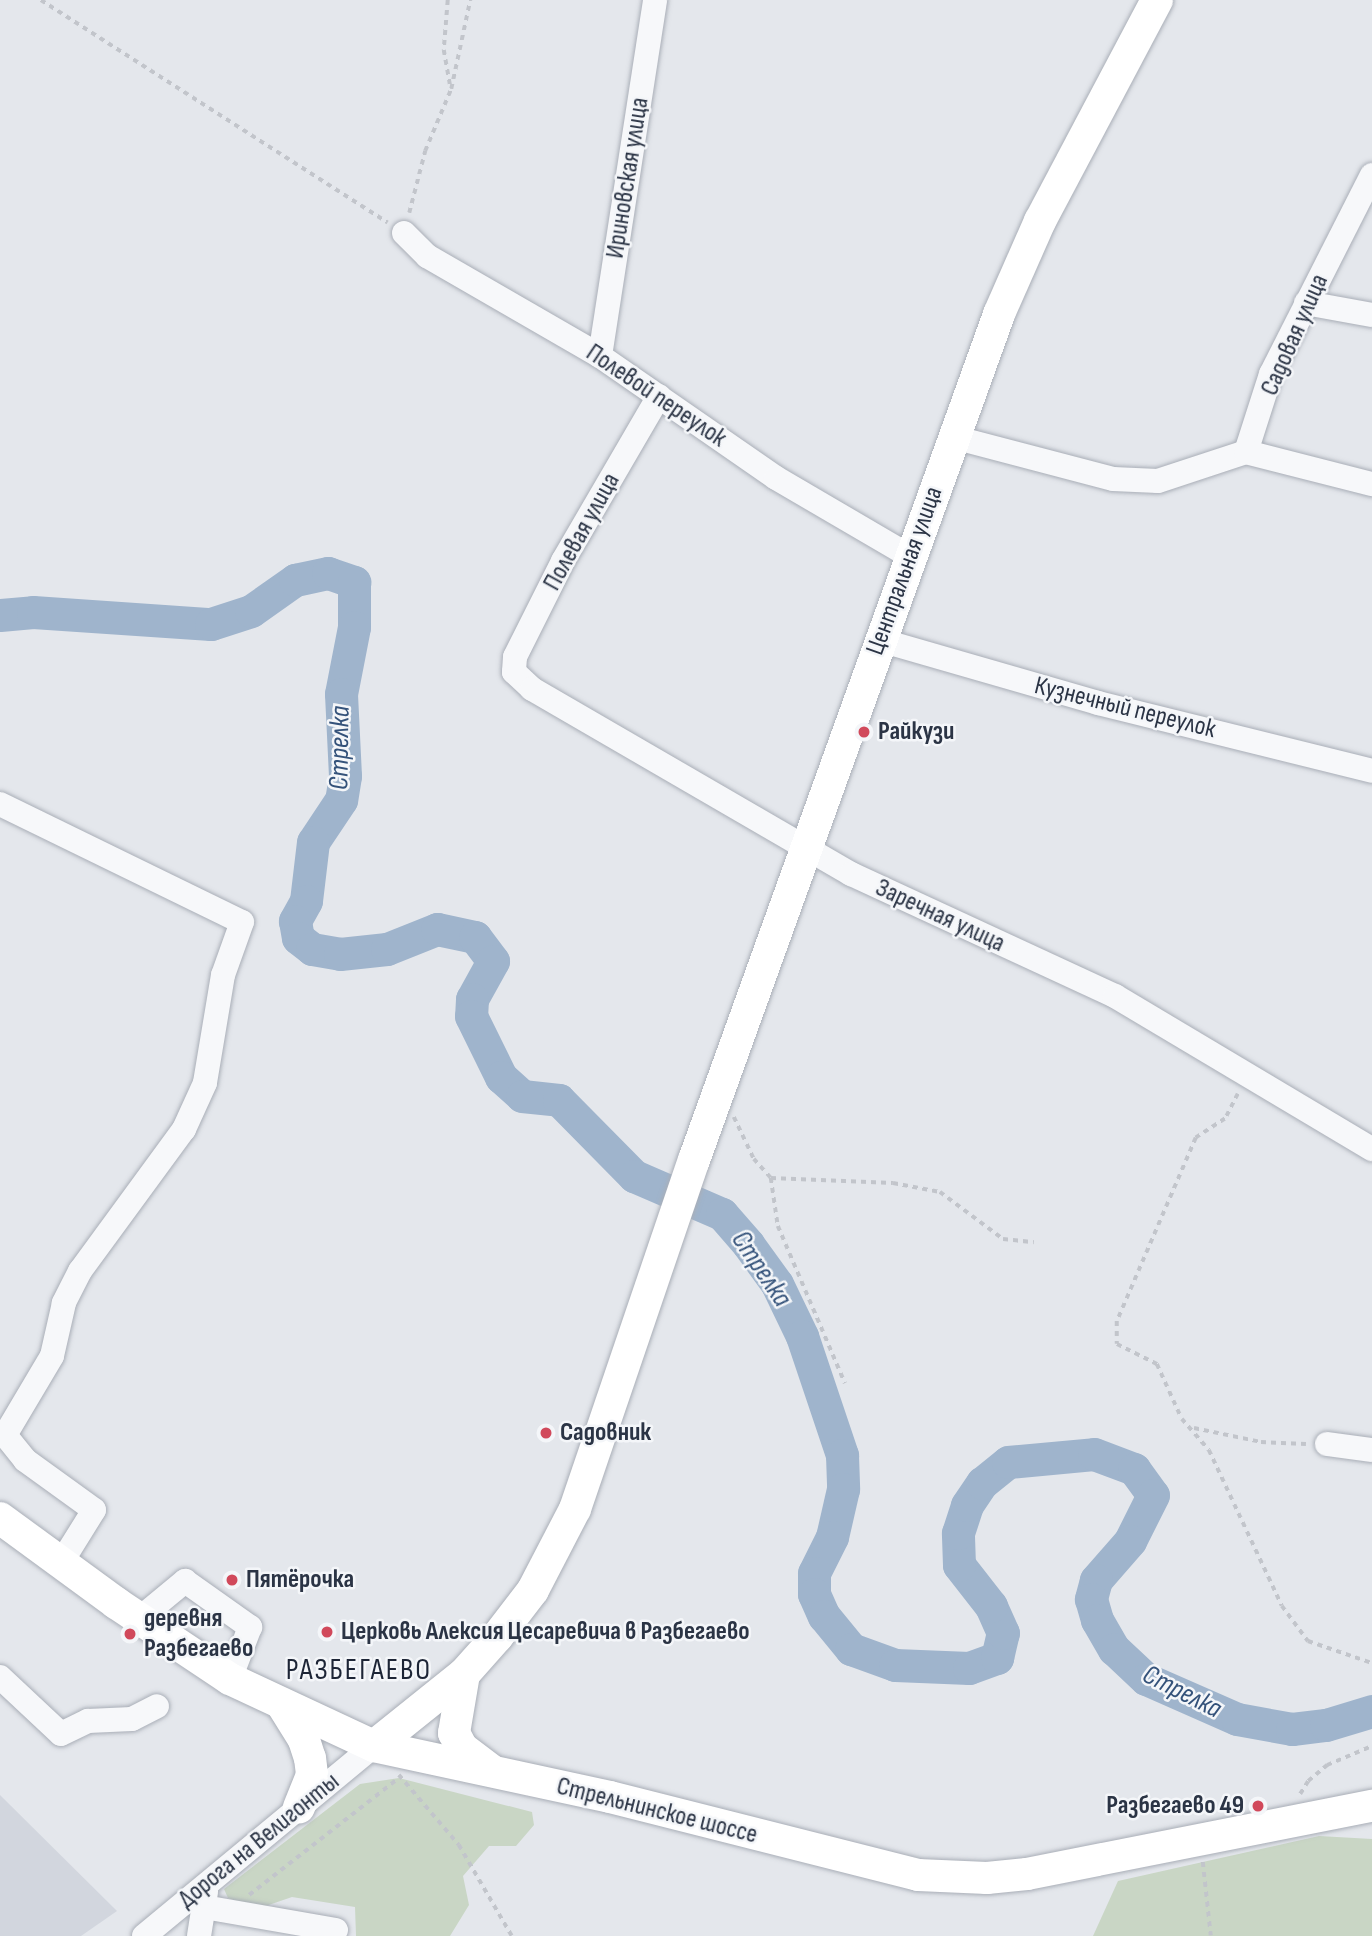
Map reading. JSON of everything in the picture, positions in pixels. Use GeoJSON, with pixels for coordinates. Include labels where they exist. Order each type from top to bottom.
{"type":"FeatureCollection","features":[{"type":"Feature","properties":{"kind":"main road","name":"Центральная улица"},"geometry":{"type":"LineString","coordinates":[[391,1759],[517,1612],[560,1542],[595,1456],[723,1078],[999,314],[1040,221],[1157,0]]}},
{"type":"Feature","properties":{"kind":"main road","name":"Стрельнинское шоссе"},"geometry":{"type":"LineString","coordinates":[[0,1518],[139,1619],[230,1679],[391,1759],[499,1774],[610,1797],[863,1863],[950,1878],[1027,1874],[1372,1805]]}},
{"type":"Feature","properties":{"kind":"main road"},"geometry":{"type":"LineString","coordinates":[[464,1674],[454,1733],[477,1762],[499,1774]]}},
{"type":"Feature","properties":{"kind":"main road"},"geometry":{"type":"LineString","coordinates":[[283,1706],[304,1740],[310,1758],[312,1775],[299,1808]]}},
{"type":"Feature","properties":{"kind":"street","name":"Ириновская улица"},"geometry":{"type":"LineString","coordinates":[[600,356],[655,0]]}},
{"type":"Feature","properties":{"kind":"street","name":"Садовая улица"},"geometry":{"type":"LineString","coordinates":[[1246,452],[1271,374],[1372,175]]}},
{"type":"Feature","properties":{"kind":"street","name":"Полевой переулок"},"geometry":{"type":"LineString","coordinates":[[404,233],[427,256],[600,356],[776,478],[911,557]]}},
{"type":"Feature","properties":{"kind":"street"},"geometry":{"type":"LineString","coordinates":[[1306,303],[1372,315]]}},
{"type":"Feature","properties":{"kind":"street","name":"Полевая улица"},"geometry":{"type":"LineString","coordinates":[[514,672],[515,657],[564,561],[659,396]]}},
{"type":"Feature","properties":{"kind":"street"},"geometry":{"type":"LineString","coordinates":[[953,437],[1112,479],[1158,481],[1246,452],[1372,484]]}},
{"type":"Feature","properties":{"kind":"street","name":"Кузнечный переулок"},"geometry":{"type":"LineString","coordinates":[[880,640],[1098,704],[1372,771]]}},
{"type":"Feature","properties":{"kind":"street","name":"Заречная улица"},"geometry":{"type":"LineString","coordinates":[[514,672],[532,689],[850,874],[1115,996],[1249,1073],[1372,1149]]}},
{"type":"Feature","properties":{"kind":"street"},"geometry":{"type":"LineString","coordinates":[[0,804],[242,922],[223,975],[205,1083],[184,1129],[80,1271],[64,1303],[52,1356],[5,1436],[25,1460],[94,1510],[61,1563]]}},
{"type":"Feature","properties":{"kind":"street"},"geometry":{"type":"LineString","coordinates":[[1327,1444],[1372,1450]]}},
{"type":"Feature","properties":{"kind":"street"},"geometry":{"type":"LineString","coordinates":[[139,1619],[185,1581],[250,1627],[230,1679]]}},
{"type":"Feature","properties":{"kind":"street"},"geometry":{"type":"LineString","coordinates":[[0,1677],[61,1734],[88,1721],[132,1719],[157,1706]]}},
{"type":"Feature","properties":{"kind":"street","name":"Дорога на Велигонты"},"geometry":{"type":"LineString","coordinates":[[144,1936],[213,1901],[299,1808],[391,1759]]}},
{"type":"Feature","properties":{"kind":"street"},"geometry":{"type":"LineString","coordinates":[[199,1936],[213,1901],[336,1930]]}},
{"type":"Feature","properties":{"kind":"path"},"geometry":{"type":"LineString","coordinates":[[41,0],[404,233],[425,151],[451,89],[470,0]]}},
{"type":"Feature","properties":{"kind":"path"},"geometry":{"type":"LineString","coordinates":[[448,0],[444,50],[451,89]]}},
{"type":"Feature","properties":{"kind":"path"},"geometry":{"type":"LineString","coordinates":[[1249,1073],[1225,1119],[1196,1138],[1117,1321],[1117,1344],[1157,1364],[1182,1419],[1194,1428],[1261,1442],[1327,1444]]}},
{"type":"Feature","properties":{"kind":"path"},"geometry":{"type":"LineString","coordinates":[[723,1078],[742,1135],[771,1178],[778,1226],[845,1383]]}},
{"type":"Feature","properties":{"kind":"path"},"geometry":{"type":"LineString","coordinates":[[771,1178],[893,1183],[940,1192],[1003,1239],[1034,1242]]}},
{"type":"Feature","properties":{"kind":"path"},"geometry":{"type":"LineString","coordinates":[[1194,1428],[1282,1606],[1308,1641],[1372,1663]]}},
{"type":"Feature","properties":{"kind":"path"},"geometry":{"type":"LineString","coordinates":[[1294,1798],[1327,1765],[1372,1746]]}},
{"type":"Feature","properties":{"kind":"path"},"geometry":{"type":"LineString","coordinates":[[213,1901],[391,1759],[459,1845],[512,1936]]}},
{"type":"Feature","properties":{"kind":"path"},"geometry":{"type":"LineString","coordinates":[[1203,1855],[1211,1936]]}},
{"type":"Feature","properties":{"kind":"shaded area"},"geometry":{"type":"Polygon","coordinates":[[[0,1795],[117,1911],[81,1936],[0,1936],[0,1795]]]}},
{"type":"Feature","properties":{"kind":"green space"},"geometry":{"type":"Polygon","coordinates":[[[399,1778],[532,1812],[534,1825],[516,1846],[489,1846],[463,1876],[469,1905],[450,1936],[356,1936],[355,1907],[292,1897],[257,1909],[228,1898],[224,1889],[360,1784],[399,1778]]]}},
{"type":"Feature","properties":{"kind":"green space"},"geometry":{"type":"Polygon","coordinates":[[[1319,1836],[1372,1839],[1372,1936],[1093,1936],[1118,1881],[1319,1836]]]}},
{"type":"Feature","properties":{"kind":"waterway","name":"Стрелка"},"geometry":{"type":"LineString","coordinates":[[0,615],[33,612],[211,624],[251,611],[295,580],[328,573],[354,582],[354,627],[341,694],[345,776],[341,800],[313,842],[306,901],[295,921],[298,938],[312,949],[340,954],[387,949],[437,929],[475,937],[493,961],[472,999],[471,1016],[501,1077],[522,1096],[559,1100],[634,1176],[722,1214],[748,1244],[777,1284],[802,1336],[842,1455],[843,1489],[832,1537],[814,1573],[814,1594],[824,1616],[851,1649],[895,1665],[969,1668],[997,1658],[1003,1633],[991,1606],[959,1565],[958,1533],[967,1505],[982,1483],[1008,1462],[1094,1454],[1134,1469],[1153,1495],[1130,1541],[1096,1580],[1091,1599],[1097,1620],[1114,1649],[1146,1679],[1237,1719],[1292,1729],[1326,1725],[1372,1711]]}},
{"type":"Feature","properties":{"kind":"place","name":"Райкузи"},"geometry":{"type":"Point","coordinates":[864,732]}},
{"type":"Feature","properties":{"kind":"place","name":"Садовник"},"geometry":{"type":"Point","coordinates":[546,1433]}},
{"type":"Feature","properties":{"kind":"place","name":"Пятёрочка"},"geometry":{"type":"Point","coordinates":[232,1580]}},
{"type":"Feature","properties":{"kind":"place","name":"Церковь Алексия Цесаревича в Разбегаево"},"geometry":{"type":"Point","coordinates":[327,1632]}},
{"type":"Feature","properties":{"kind":"place","name":"деревня Разбегаево"},"geometry":{"type":"Point","coordinates":[130,1634]}},
{"type":"Feature","properties":{"kind":"place","name":"Разбегаево 49"},"geometry":{"type":"Point","coordinates":[1258,1806]}},
{"type":"Feature","properties":{"kind":"district","name":"РАЗБЕГАЕВО"},"geometry":{"type":"Point","coordinates":[359,1670]}}]}
